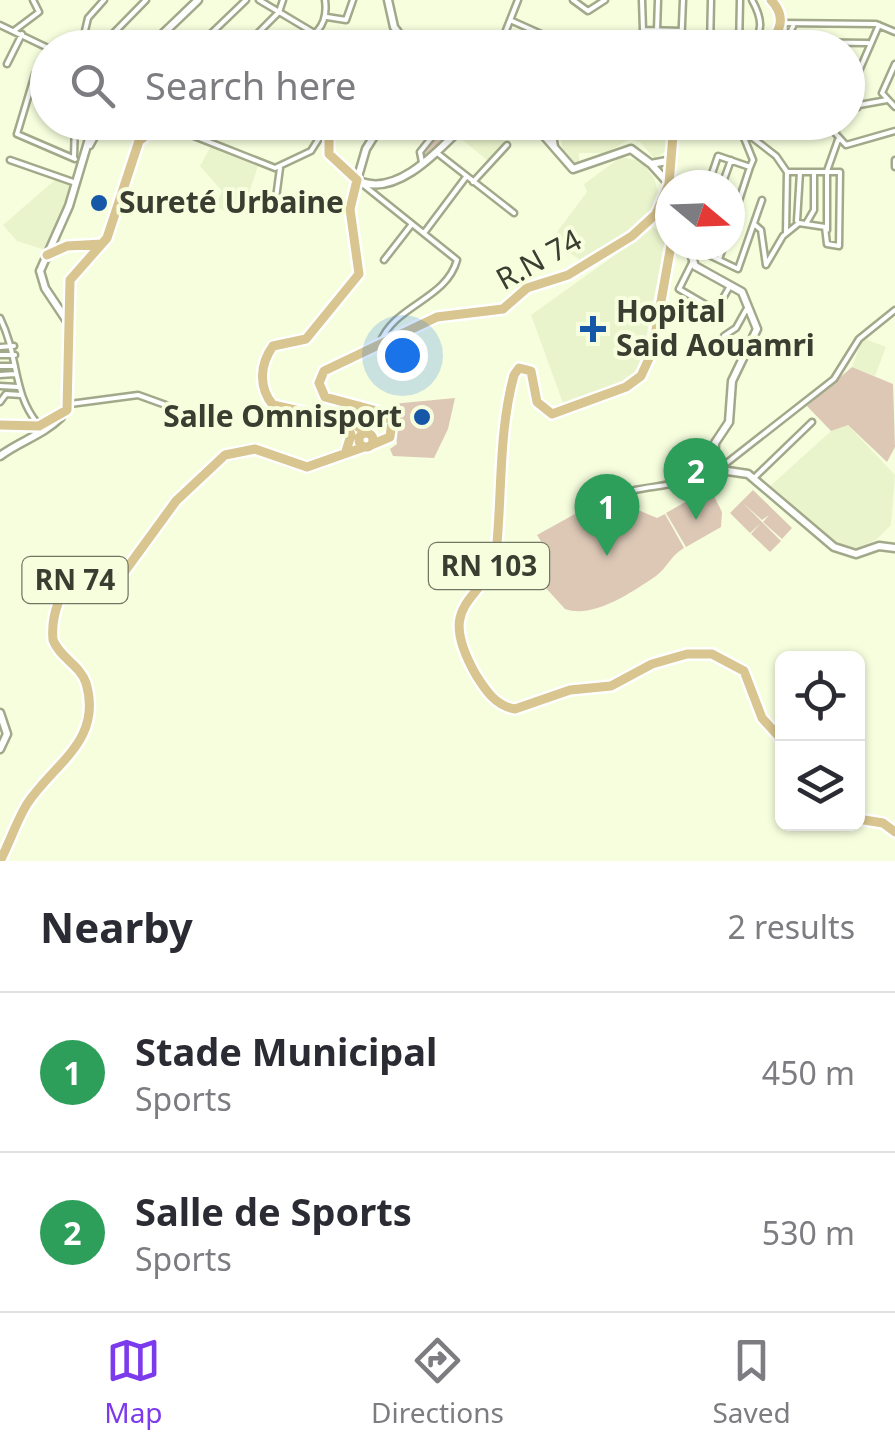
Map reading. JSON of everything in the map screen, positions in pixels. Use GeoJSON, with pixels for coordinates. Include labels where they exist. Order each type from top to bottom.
{"type":"FeatureCollection","features":[{"type":"Feature","properties":{"kind":"main road"},"geometry":{"type":"LineString","coordinates":[[770,0],[780,12],[781,23],[776,30]]}},
{"type":"Feature","properties":{"kind":"main road"},"geometry":{"type":"LineString","coordinates":[[0,425],[39,426],[61,417],[70,404],[67,321],[74,272],[110,232],[140,140]]}},
{"type":"Feature","properties":{"kind":"main road"},"geometry":{"type":"LineString","coordinates":[[329,140],[330,155],[357,180],[350,209],[359,260],[356,281],[306,339],[273,346],[262,370],[262,385],[273,405],[345,422],[366,439]]}},
{"type":"Feature","properties":{"kind":"main road","name":"R.N 74"},"geometry":{"type":"LineString","coordinates":[[672,170],[673,140]]}},
{"type":"Feature","properties":{"kind":"main road","name":"R.N 74"},"geometry":{"type":"LineString","coordinates":[[343,453],[366,439],[392,434],[393,424],[386,416],[331,401],[319,384],[331,365],[437,317],[493,313],[526,288],[568,275],[648,225],[655,213]]}},
{"type":"Feature","properties":{"kind":"main road"},"geometry":{"type":"LineString","coordinates":[[46,255],[67,246],[102,244]]}},
{"type":"Feature","properties":{"kind":"main road","name":"RN 103"},"geometry":{"type":"LineString","coordinates":[[668,260],[652,352],[636,381],[552,414],[538,402],[532,371],[520,368],[514,375],[498,480],[497,545],[464,607],[457,627],[459,642],[494,699],[515,708],[570,690],[611,686],[668,658],[712,654],[744,672],[762,718],[775,732]]}},
{"type":"Feature","properties":{"kind":"main road"},"geometry":{"type":"LineString","coordinates":[[343,453],[351,440],[345,422]]}},
{"type":"Feature","properties":{"kind":"main road","name":"RN 74"},"geometry":{"type":"LineString","coordinates":[[0,861],[26,806],[73,754],[86,729],[89,704],[85,680],[53,640],[55,610],[68,587],[80,577],[116,575],[131,565],[176,501],[225,455],[256,449],[298,467],[343,453]]}},
{"type":"Feature","properties":{"kind":"main road"},"geometry":{"type":"LineString","coordinates":[[865,820],[883,824],[895,832]]}},
{"type":"Feature","properties":{"kind":"street"},"geometry":{"type":"LineString","coordinates":[[14,30],[26,26],[39,12],[33,0]]}},
{"type":"Feature","properties":{"kind":"street"},"geometry":{"type":"LineString","coordinates":[[87,30],[101,0]]}},
{"type":"Feature","properties":{"kind":"street"},"geometry":{"type":"LineString","coordinates":[[117,30],[146,0]]}},
{"type":"Feature","properties":{"kind":"street"},"geometry":{"type":"LineString","coordinates":[[167,30],[198,0]]}},
{"type":"Feature","properties":{"kind":"street"},"geometry":{"type":"LineString","coordinates":[[215,30],[246,0]]}},
{"type":"Feature","properties":{"kind":"street"},"geometry":{"type":"LineString","coordinates":[[259,0],[309,30]]}},
{"type":"Feature","properties":{"kind":"street"},"geometry":{"type":"LineString","coordinates":[[261,30],[280,12],[283,0]]}},
{"type":"Feature","properties":{"kind":"street"},"geometry":{"type":"LineString","coordinates":[[318,30],[326,16],[325,0]]}},
{"type":"Feature","properties":{"kind":"street"},"geometry":{"type":"LineString","coordinates":[[326,16],[346,20],[352,0]]}},
{"type":"Feature","properties":{"kind":"street"},"geometry":{"type":"LineString","coordinates":[[388,0],[396,30]]}},
{"type":"Feature","properties":{"kind":"street"},"geometry":{"type":"LineString","coordinates":[[506,30],[518,0]]}},
{"type":"Feature","properties":{"kind":"street"},"geometry":{"type":"LineString","coordinates":[[573,0],[588,11],[605,0]]}},
{"type":"Feature","properties":{"kind":"street"},"geometry":{"type":"LineString","coordinates":[[642,0],[643,30],[657,30],[658,0]]}},
{"type":"Feature","properties":{"kind":"street"},"geometry":{"type":"LineString","coordinates":[[682,30],[684,0]]}},
{"type":"Feature","properties":{"kind":"street"},"geometry":{"type":"LineString","coordinates":[[710,30],[711,0]]}},
{"type":"Feature","properties":{"kind":"street"},"geometry":{"type":"LineString","coordinates":[[739,30],[740,0]]}},
{"type":"Feature","properties":{"kind":"street"},"geometry":{"type":"LineString","coordinates":[[752,0],[762,24],[760,30]]}},
{"type":"Feature","properties":{"kind":"street"},"geometry":{"type":"LineString","coordinates":[[510,20],[532,30]]}},
{"type":"Feature","properties":{"kind":"street"},"geometry":{"type":"LineString","coordinates":[[781,23],[879,25],[895,32]]}},
{"type":"Feature","properties":{"kind":"street"},"geometry":{"type":"LineString","coordinates":[[792,30],[794,24]]}},
{"type":"Feature","properties":{"kind":"street"},"geometry":{"type":"LineString","coordinates":[[865,57],[879,25]]}},
{"type":"Feature","properties":{"kind":"street"},"geometry":{"type":"LineString","coordinates":[[1,27],[30,39]]}},
{"type":"Feature","properties":{"kind":"street"},"geometry":{"type":"LineString","coordinates":[[7,64],[22,34]]}},
{"type":"Feature","properties":{"kind":"street"},"geometry":{"type":"LineString","coordinates":[[865,44],[870,44]]}},
{"type":"Feature","properties":{"kind":"street"},"geometry":{"type":"LineString","coordinates":[[895,64],[882,93],[895,107]]}},
{"type":"Feature","properties":{"kind":"street"},"geometry":{"type":"LineString","coordinates":[[30,91],[17,134],[77,162]]}},
{"type":"Feature","properties":{"kind":"street"},"geometry":{"type":"LineString","coordinates":[[865,104],[886,100]]}},
{"type":"Feature","properties":{"kind":"street"},"geometry":{"type":"LineString","coordinates":[[787,172],[827,172],[841,175],[838,246],[826,244],[827,172],[838,140],[849,146],[895,131]]}},
{"type":"Feature","properties":{"kind":"street"},"geometry":{"type":"LineString","coordinates":[[76,140],[77,162]]}},
{"type":"Feature","properties":{"kind":"street"},"geometry":{"type":"LineString","coordinates":[[67,321],[40,271],[69,206],[77,162],[86,140]]}},
{"type":"Feature","properties":{"kind":"street"},"geometry":{"type":"LineString","coordinates":[[77,162],[91,140]]}},
{"type":"Feature","properties":{"kind":"street"},"geometry":{"type":"LineString","coordinates":[[205,140],[280,168],[311,151],[318,140]]}},
{"type":"Feature","properties":{"kind":"street"},"geometry":{"type":"LineString","coordinates":[[357,180],[372,140]]}},
{"type":"Feature","properties":{"kind":"street"},"geometry":{"type":"LineString","coordinates":[[422,162],[420,152],[430,140]]}},
{"type":"Feature","properties":{"kind":"street"},"geometry":{"type":"LineString","coordinates":[[357,180],[370,186],[385,186],[448,140]]}},
{"type":"Feature","properties":{"kind":"street"},"geometry":{"type":"LineString","coordinates":[[547,140],[573,170],[624,150],[635,150],[656,170]]}},
{"type":"Feature","properties":{"kind":"street"},"geometry":{"type":"LineString","coordinates":[[554,140],[556,151]]}},
{"type":"Feature","properties":{"kind":"street"},"geometry":{"type":"LineString","coordinates":[[745,182],[753,160],[747,140]]}},
{"type":"Feature","properties":{"kind":"street"},"geometry":{"type":"LineString","coordinates":[[758,140],[787,172],[786,233]]}},
{"type":"Feature","properties":{"kind":"street"},"geometry":{"type":"LineString","coordinates":[[473,182],[507,145]]}},
{"type":"Feature","properties":{"kind":"street"},"geometry":{"type":"LineString","coordinates":[[436,152],[514,213]]}},
{"type":"Feature","properties":{"kind":"street"},"geometry":{"type":"LineString","coordinates":[[713,170],[718,156],[750,167]]}},
{"type":"Feature","properties":{"kind":"street"},"geometry":{"type":"LineString","coordinates":[[10,160],[73,182]]}},
{"type":"Feature","properties":{"kind":"street"},"geometry":{"type":"LineString","coordinates":[[727,170],[730,160]]}},
{"type":"Feature","properties":{"kind":"street"},"geometry":{"type":"LineString","coordinates":[[650,164],[672,164]]}},
{"type":"Feature","properties":{"kind":"street"},"geometry":{"type":"LineString","coordinates":[[243,195],[269,201],[276,198],[280,168]]}},
{"type":"Feature","properties":{"kind":"street"},"geometry":{"type":"LineString","coordinates":[[754,224],[762,235],[766,265],[801,214],[800,172]]}},
{"type":"Feature","properties":{"kind":"street"},"geometry":{"type":"LineString","coordinates":[[807,222],[814,210],[814,172]]}},
{"type":"Feature","properties":{"kind":"street"},"geometry":{"type":"LineString","coordinates":[[424,233],[466,177]]}},
{"type":"Feature","properties":{"kind":"street"},"geometry":{"type":"LineString","coordinates":[[357,180],[454,254],[454,268],[430,294],[393,318],[379,346]]}},
{"type":"Feature","properties":{"kind":"street"},"geometry":{"type":"LineString","coordinates":[[745,249],[762,200]]}},
{"type":"Feature","properties":{"kind":"street"},"geometry":{"type":"LineString","coordinates":[[794,226],[807,222],[827,230]]}},
{"type":"Feature","properties":{"kind":"street"},"geometry":{"type":"LineString","coordinates":[[384,260],[413,224]]}},
{"type":"Feature","properties":{"kind":"street"},"geometry":{"type":"LineString","coordinates":[[679,289],[691,260]]}},
{"type":"Feature","properties":{"kind":"street"},"geometry":{"type":"LineString","coordinates":[[719,260],[738,269],[741,260]]}},
{"type":"Feature","properties":{"kind":"street"},"geometry":{"type":"LineString","coordinates":[[604,505],[636,490],[664,488],[691,478],[711,462],[715,443],[729,422],[738,364],[758,334],[750,304],[742,292],[692,263]]}},
{"type":"Feature","properties":{"kind":"street"},"geometry":{"type":"LineString","coordinates":[[663,280],[713,309]]}},
{"type":"Feature","properties":{"kind":"street"},"geometry":{"type":"LineString","coordinates":[[700,316],[713,309],[730,286]]}},
{"type":"Feature","properties":{"kind":"street"},"geometry":{"type":"LineString","coordinates":[[724,336],[738,325],[750,304]]}},
{"type":"Feature","properties":{"kind":"street"},"geometry":{"type":"LineString","coordinates":[[718,471],[834,378],[859,339],[895,310]]}},
{"type":"Feature","properties":{"kind":"street"},"geometry":{"type":"LineString","coordinates":[[0,318],[14,346],[18,387],[39,426]]}},
{"type":"Feature","properties":{"kind":"street"},"geometry":{"type":"LineString","coordinates":[[0,336],[8,334]]}},
{"type":"Feature","properties":{"kind":"street"},"geometry":{"type":"LineString","coordinates":[[0,346],[14,346]]}},
{"type":"Feature","properties":{"kind":"street"},"geometry":{"type":"LineString","coordinates":[[0,356],[16,355]]}},
{"type":"Feature","properties":{"kind":"street"},"geometry":{"type":"LineString","coordinates":[[0,366],[16,366]]}},
{"type":"Feature","properties":{"kind":"street"},"geometry":{"type":"LineString","coordinates":[[0,374],[18,374]]}},
{"type":"Feature","properties":{"kind":"street"},"geometry":{"type":"LineString","coordinates":[[0,386],[18,387]]}},
{"type":"Feature","properties":{"kind":"street"},"geometry":{"type":"LineString","coordinates":[[0,402],[6,394],[21,395]]}},
{"type":"Feature","properties":{"kind":"street"},"geometry":{"type":"LineString","coordinates":[[70,404],[138,395],[174,408]]}},
{"type":"Feature","properties":{"kind":"street"},"geometry":{"type":"LineString","coordinates":[[0,456],[20,441],[42,434],[61,417]]}},
{"type":"Feature","properties":{"kind":"street"},"geometry":{"type":"LineString","coordinates":[[754,478],[812,422]]}},
{"type":"Feature","properties":{"kind":"street"},"geometry":{"type":"LineString","coordinates":[[711,462],[718,471]]}},
{"type":"Feature","properties":{"kind":"street"},"geometry":{"type":"LineString","coordinates":[[718,471],[739,470],[754,478],[834,547],[856,554],[895,548]]}},
{"type":"Feature","properties":{"kind":"street"},"geometry":{"type":"LineString","coordinates":[[0,713],[7,734],[0,749]]}},
{"type":"Feature","properties":{"kind":"shaded area"},"geometry":{"type":"Polygon","coordinates":[[[432,140],[443,140],[426,156],[422,152],[432,140]]]}},
{"type":"Feature","properties":{"kind":"shaded area"},"geometry":{"type":"Polygon","coordinates":[[[463,140],[504,140],[488,161],[463,140]]]}},
{"type":"Feature","properties":{"kind":"shaded area"},"geometry":{"type":"Polygon","coordinates":[[[561,140],[627,140],[607,153],[579,153],[579,167],[564,155],[561,140]]]}},
{"type":"Feature","properties":{"kind":"shaded area"},"geometry":{"type":"Polygon","coordinates":[[[633,140],[668,140],[667,151],[654,158],[640,142],[633,140]]]}},
{"type":"Feature","properties":{"kind":"shaded area"},"geometry":{"type":"Polygon","coordinates":[[[211,146],[258,166],[249,193],[241,192],[230,214],[215,206],[222,191],[200,166],[211,146]]]}},
{"type":"Feature","properties":{"kind":"shaded area"},"geometry":{"type":"Polygon","coordinates":[[[621,157],[641,161],[654,178],[655,206],[636,228],[583,262],[551,240],[587,192],[584,184],[621,157]]]}},
{"type":"Feature","properties":{"kind":"shaded area"},"geometry":{"type":"Polygon","coordinates":[[[56,179],[71,183],[45,250],[17,241],[3,225],[56,179]]]}},
{"type":"Feature","properties":{"kind":"shaded area","name":"Hopital Said Aouamri"},"geometry":{"type":"Polygon","coordinates":[[[655,228],[655,260],[662,260],[642,358],[631,379],[564,406],[531,315],[655,228]]]}},
{"type":"Feature","properties":{"kind":"shaded area"},"geometry":{"type":"Polygon","coordinates":[[[863,338],[886,347],[875,376],[852,367],[863,338]]]}},
{"type":"Feature","properties":{"kind":"shaded area"},"geometry":{"type":"Polygon","coordinates":[[[852,367],[893,384],[895,447],[887,462],[848,425],[831,431],[807,406],[852,367]]]}},
{"type":"Feature","properties":{"kind":"shaded area","name":"Salle Omnisport"},"geometry":{"type":"Polygon","coordinates":[[[455,398],[448,429],[434,458],[393,456],[390,449],[397,444],[392,404],[455,398]]]}},
{"type":"Feature","properties":{"kind":"shaded area"},"geometry":{"type":"Polygon","coordinates":[[[847,424],[895,475],[891,525],[876,540],[853,550],[840,547],[768,488],[831,431],[847,424]]]}},
{"type":"Feature","properties":{"kind":"shaded area"},"geometry":{"type":"Polygon","coordinates":[[[622,488],[631,507],[657,518],[665,514],[684,548],[656,576],[612,602],[588,610],[565,609],[544,586],[544,563],[537,563],[538,551],[544,546],[537,535],[622,488]]]}},
{"type":"Feature","properties":{"kind":"shaded area"},"geometry":{"type":"Polygon","coordinates":[[[710,488],[722,512],[721,527],[686,547],[666,513],[710,488]]]}},
{"type":"Feature","properties":{"kind":"shaded area"},"geometry":{"type":"Polygon","coordinates":[[[753,490],[792,528],[782,539],[763,522],[769,515],[762,520],[743,503],[781,541],[770,552],[751,534],[760,524],[750,533],[730,513],[753,490]]]}},
{"type":"Feature","properties":{"kind":"place","name":"Sureté Urbaine"},"geometry":{"type":"Point","coordinates":[99,203]}},
{"type":"Feature","properties":{"kind":"place","name":"Hopital Said Aouamri"},"geometry":{"type":"Point","coordinates":[593,329]}},
{"type":"Feature","properties":{"kind":"place","name":"Salle Omnisport"},"geometry":{"type":"Point","coordinates":[422,417]}},
{"type":"Feature","properties":{"kind":"place","name":"Salle de Sports"},"geometry":{"type":"Point","coordinates":[696,520]}},
{"type":"Feature","properties":{"kind":"place","name":"Stade Municipal"},"geometry":{"type":"Point","coordinates":[607,556]}}]}
